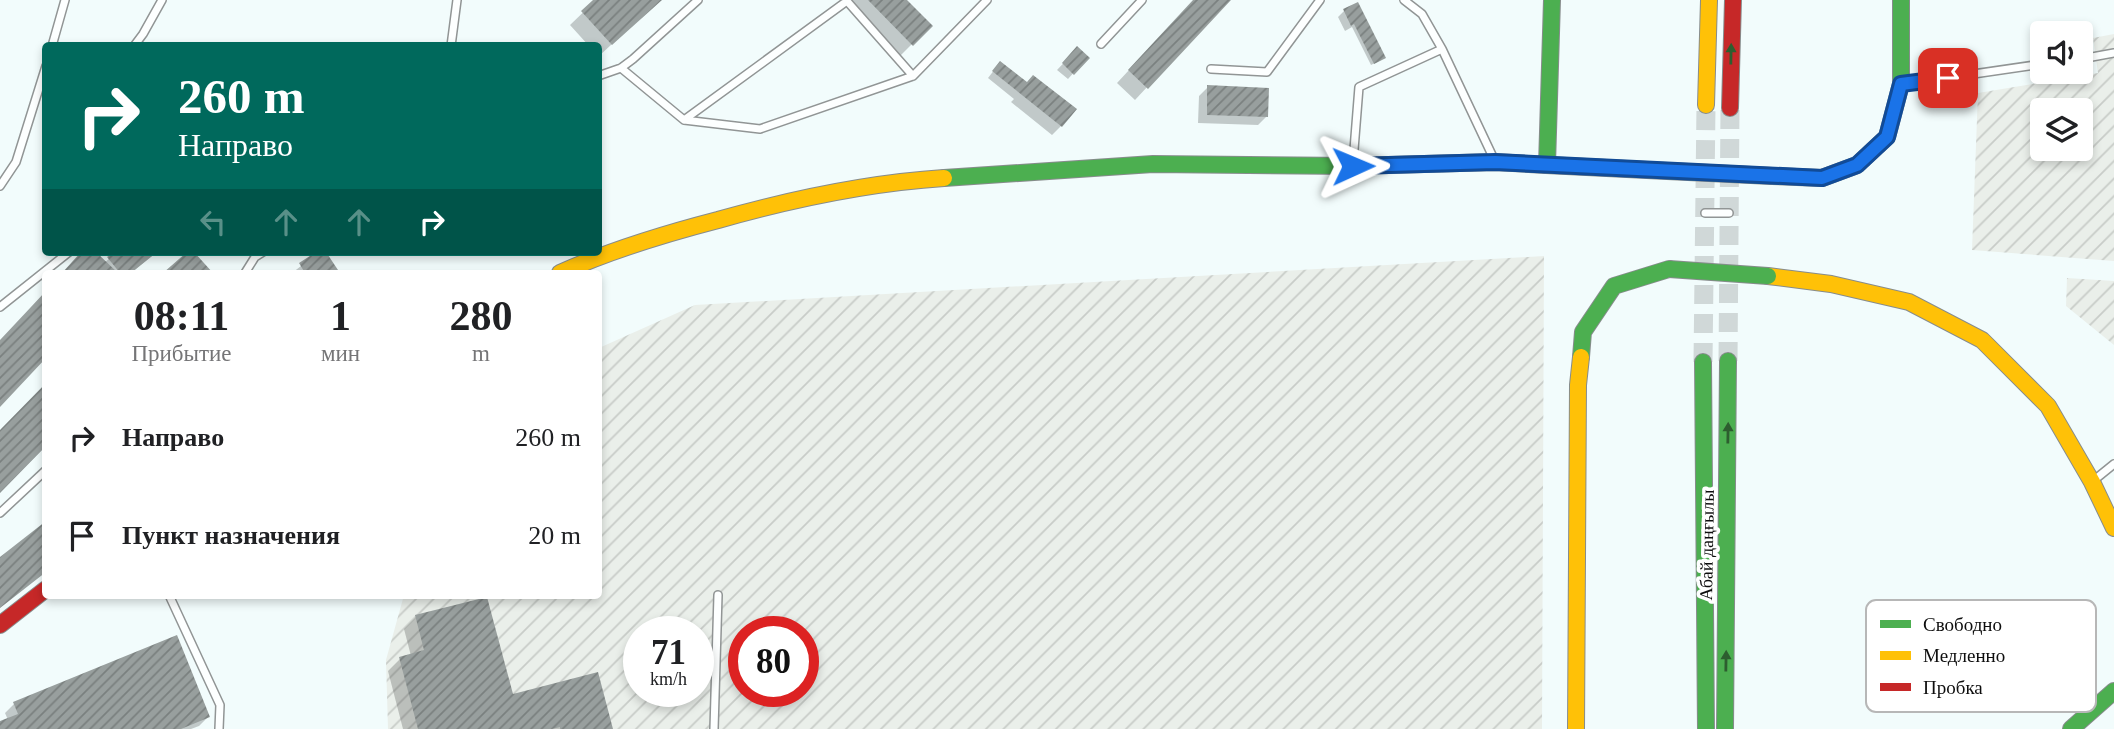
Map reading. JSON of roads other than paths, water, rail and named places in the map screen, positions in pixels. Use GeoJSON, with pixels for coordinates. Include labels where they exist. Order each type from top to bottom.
{"type":"FeatureCollection","features":[{"type":"Feature","properties":{"kind":"main road"},"geometry":{"type":"LineString","coordinates":[[1547,165],[1552,0]]}},
{"type":"Feature","properties":{"kind":"main road"},"geometry":{"type":"LineString","coordinates":[[1706,105],[1709,0]]}},
{"type":"Feature","properties":{"kind":"main road"},"geometry":{"type":"LineString","coordinates":[[1730,108],[1732,0]]}},
{"type":"Feature","properties":{"kind":"main road"},"geometry":{"type":"LineString","coordinates":[[602,253],[764,207],[842,190],[918,180],[1153,164],[1353,166],[1495,162],[1822,178],[1857,165],[1887,137],[1901,84],[1901,0]]}},
{"type":"Feature","properties":{"kind":"main road"},"geometry":{"type":"LineString","coordinates":[[566,270],[593,256]]}},
{"type":"Feature","properties":{"kind":"main road"},"geometry":{"type":"LineString","coordinates":[[1576,729],[1578,385],[1583,331],[1614,286],[1669,269],[1768,276],[1831,284],[1909,302],[1982,340],[2048,406],[2092,482],[2114,528]]}},
{"type":"Feature","properties":{"kind":"main road","name":"Абай даңғылы"},"geometry":{"type":"LineString","coordinates":[[1725,729],[1728,360]]}},
{"type":"Feature","properties":{"kind":"main road","name":"Абай даңғылы"},"geometry":{"type":"LineString","coordinates":[[1703,362],[1706,729]]}},
{"type":"Feature","properties":{"kind":"main road"},"geometry":{"type":"LineString","coordinates":[[0,625],[42,592]]}},
{"type":"Feature","properties":{"kind":"main road"},"geometry":{"type":"LineString","coordinates":[[2096,707],[2114,691]]}},
{"type":"Feature","properties":{"kind":"main road"},"geometry":{"type":"LineString","coordinates":[[2071,729],[2090,712]]}},
{"type":"Feature","properties":{"kind":"lane"},"geometry":{"type":"LineString","coordinates":[[53,42],[65,0]]}},
{"type":"Feature","properties":{"kind":"lane"},"geometry":{"type":"LineString","coordinates":[[137,42],[162,0]]}},
{"type":"Feature","properties":{"kind":"lane"},"geometry":{"type":"LineString","coordinates":[[452,42],[457,0]]}},
{"type":"Feature","properties":{"kind":"lane"},"geometry":{"type":"LineString","coordinates":[[602,75],[621,68],[698,0]]}},
{"type":"Feature","properties":{"kind":"lane"},"geometry":{"type":"LineString","coordinates":[[621,68],[684,120],[760,129],[913,76],[987,0]]}},
{"type":"Feature","properties":{"kind":"lane"},"geometry":{"type":"LineString","coordinates":[[1101,44],[1142,0]]}},
{"type":"Feature","properties":{"kind":"lane"},"geometry":{"type":"LineString","coordinates":[[1212,69],[1267,72],[1320,0]]}},
{"type":"Feature","properties":{"kind":"lane"},"geometry":{"type":"LineString","coordinates":[[1404,0],[1422,14],[1443,49],[1495,162]]}},
{"type":"Feature","properties":{"kind":"lane"},"geometry":{"type":"LineString","coordinates":[[684,120],[846,1],[913,76]]}},
{"type":"Feature","properties":{"kind":"lane"},"geometry":{"type":"LineString","coordinates":[[1353,166],[1359,87],[1443,49]]}},
{"type":"Feature","properties":{"kind":"lane"},"geometry":{"type":"LineString","coordinates":[[2093,57],[2114,53]]}},
{"type":"Feature","properties":{"kind":"lane"},"geometry":{"type":"LineString","coordinates":[[1901,84],[2030,66]]}},
{"type":"Feature","properties":{"kind":"lane"},"geometry":{"type":"LineString","coordinates":[[0,186],[16,162],[42,80]]}},
{"type":"Feature","properties":{"kind":"lane"},"geometry":{"type":"LineString","coordinates":[[1705,213],[1729,213]]}},
{"type":"Feature","properties":{"kind":"lane"},"geometry":{"type":"LineString","coordinates":[[46,270],[64,256]]}},
{"type":"Feature","properties":{"kind":"lane"},"geometry":{"type":"LineString","coordinates":[[0,307],[42,274]]}},
{"type":"Feature","properties":{"kind":"lane"},"geometry":{"type":"LineString","coordinates":[[2092,482],[2114,464]]}},
{"type":"Feature","properties":{"kind":"lane"},"geometry":{"type":"LineString","coordinates":[[0,513],[42,474]]}},
{"type":"Feature","properties":{"kind":"lane"},"geometry":{"type":"LineString","coordinates":[[714,729],[718,595]]}},
{"type":"Feature","properties":{"kind":"lane"},"geometry":{"type":"LineString","coordinates":[[171,599],[220,705],[219,729]]}},
{"type":"Feature","properties":{"kind":"tunnel"},"geometry":{"type":"LineString","coordinates":[[1703,362],[1706,105]]}},
{"type":"Feature","properties":{"kind":"tunnel"},"geometry":{"type":"LineString","coordinates":[[1728,361],[1730,108]]}}]}
